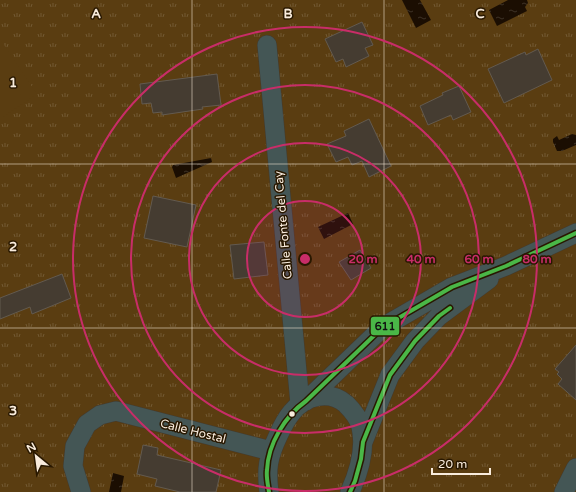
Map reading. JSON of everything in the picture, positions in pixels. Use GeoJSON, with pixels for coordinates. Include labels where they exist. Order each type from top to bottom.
{"type":"FeatureCollection","features":[{"type":"Feature","properties":{"kind":"street","name":"Calle Fonte del Cay"},"geometry":{"type":"LineString","coordinates":[[267,45],[303,402]]}},
{"type":"Feature","properties":{"kind":"street"},"geometry":{"type":"LineString","coordinates":[[269,492],[267,467],[271,451],[284,423],[292,412],[384,327],[452,286],[506,266],[576,233]]}},
{"type":"Feature","properties":{"kind":"street"},"geometry":{"type":"LineString","coordinates":[[363,442],[390,375],[414,341],[440,316],[506,266]]}},
{"type":"Feature","properties":{"kind":"street"},"geometry":{"type":"LineString","coordinates":[[303,402],[317,396],[329,396],[342,400],[356,416],[361,426],[363,442],[361,459],[355,481],[350,492]]}},
{"type":"Feature","properties":{"kind":"street","name":"Calle Hostal"},"geometry":{"type":"LineString","coordinates":[[81,492],[73,466],[75,446],[87,424],[100,415],[116,411],[271,451]]}},
{"type":"Feature","properties":{"kind":"street"},"geometry":{"type":"LineString","coordinates":[[564,492],[576,468]]}},
{"type":"Feature","properties":{"kind":"green space"},"geometry":{"type":"Polygon","coordinates":[[[0,0],[576,0],[576,492],[0,492],[0,0]]]}},
{"type":"Feature","properties":{"kind":"green space"},"geometry":{"type":"Polygon","coordinates":[[[0,39],[37,94],[0,119],[0,39]]]}},
{"type":"Feature","properties":{"kind":"water"},"geometry":{"type":"Polygon","coordinates":[[[402,0],[420,0],[431,20],[416,28],[402,0]]]}},
{"type":"Feature","properties":{"kind":"water"},"geometry":{"type":"Polygon","coordinates":[[[508,0],[527,0],[528,3],[525,7],[527,11],[497,26],[489,10],[508,0]]]}},
{"type":"Feature","properties":{"kind":"water"},"geometry":{"type":"Polygon","coordinates":[[[572,134],[576,135],[576,145],[562,151],[557,151],[553,139],[557,136],[559,140],[572,134]]]}},
{"type":"Feature","properties":{"kind":"water"},"geometry":{"type":"Polygon","coordinates":[[[211,158],[212,162],[176,178],[172,167],[173,165],[211,158]]]}},
{"type":"Feature","properties":{"kind":"water"},"geometry":{"type":"Polygon","coordinates":[[[348,213],[353,224],[324,239],[318,227],[348,213]]]}},
{"type":"Feature","properties":{"kind":"water"},"geometry":{"type":"Polygon","coordinates":[[[113,473],[124,476],[121,492],[109,492],[113,473]]]}},
{"type":"Feature","properties":{"kind":"building"},"geometry":{"type":"Polygon","coordinates":[[[362,22],[373,45],[365,48],[369,56],[346,67],[343,59],[336,62],[325,39],[362,22]]]}},
{"type":"Feature","properties":{"kind":"building"},"geometry":{"type":"Polygon","coordinates":[[[538,49],[552,80],[504,103],[488,69],[525,52],[526,55],[538,49]]]}},
{"type":"Feature","properties":{"kind":"building"},"geometry":{"type":"Polygon","coordinates":[[[217,74],[221,105],[202,107],[203,109],[162,115],[162,112],[153,113],[151,103],[142,104],[140,84],[217,74]]]}},
{"type":"Feature","properties":{"kind":"building"},"geometry":{"type":"Polygon","coordinates":[[[459,86],[471,112],[453,120],[451,115],[428,125],[420,106],[443,95],[442,93],[459,86]]]}},
{"type":"Feature","properties":{"kind":"building"},"geometry":{"type":"Polygon","coordinates":[[[369,119],[391,166],[369,177],[362,161],[352,165],[348,157],[336,162],[327,144],[346,136],[344,131],[369,119]]]}},
{"type":"Feature","properties":{"kind":"building"},"geometry":{"type":"Polygon","coordinates":[[[153,196],[196,205],[187,247],[144,238],[153,196]]]}},
{"type":"Feature","properties":{"kind":"building"},"geometry":{"type":"Polygon","coordinates":[[[264,242],[268,275],[234,279],[230,245],[264,242]]]}},
{"type":"Feature","properties":{"kind":"building"},"geometry":{"type":"Polygon","coordinates":[[[360,250],[371,268],[351,280],[339,262],[360,250]]]}},
{"type":"Feature","properties":{"kind":"building"},"geometry":{"type":"Polygon","coordinates":[[[62,274],[71,298],[32,314],[30,307],[0,319],[0,298],[62,274]]]}},
{"type":"Feature","properties":{"kind":"building"},"geometry":{"type":"Polygon","coordinates":[[[576,345],[576,400],[558,384],[562,379],[557,374],[559,372],[555,369],[576,345]]]}},
{"type":"Feature","properties":{"kind":"building"},"geometry":{"type":"Polygon","coordinates":[[[143,445],[158,448],[157,455],[221,470],[216,492],[180,492],[155,486],[157,479],[137,474],[143,445]]]}},
{"type":"Feature","properties":{"kind":"transit line","name":"611"},"geometry":{"type":"LineString","coordinates":[[269,492],[267,475],[268,460],[279,431],[291,414],[383,327],[452,287],[506,266],[576,233]]}},
{"type":"Feature","properties":{"kind":"transit line","name":"611"},"geometry":{"type":"LineString","coordinates":[[350,492],[355,481],[361,459],[363,442],[390,375],[415,341],[439,316],[450,308]]}}]}
